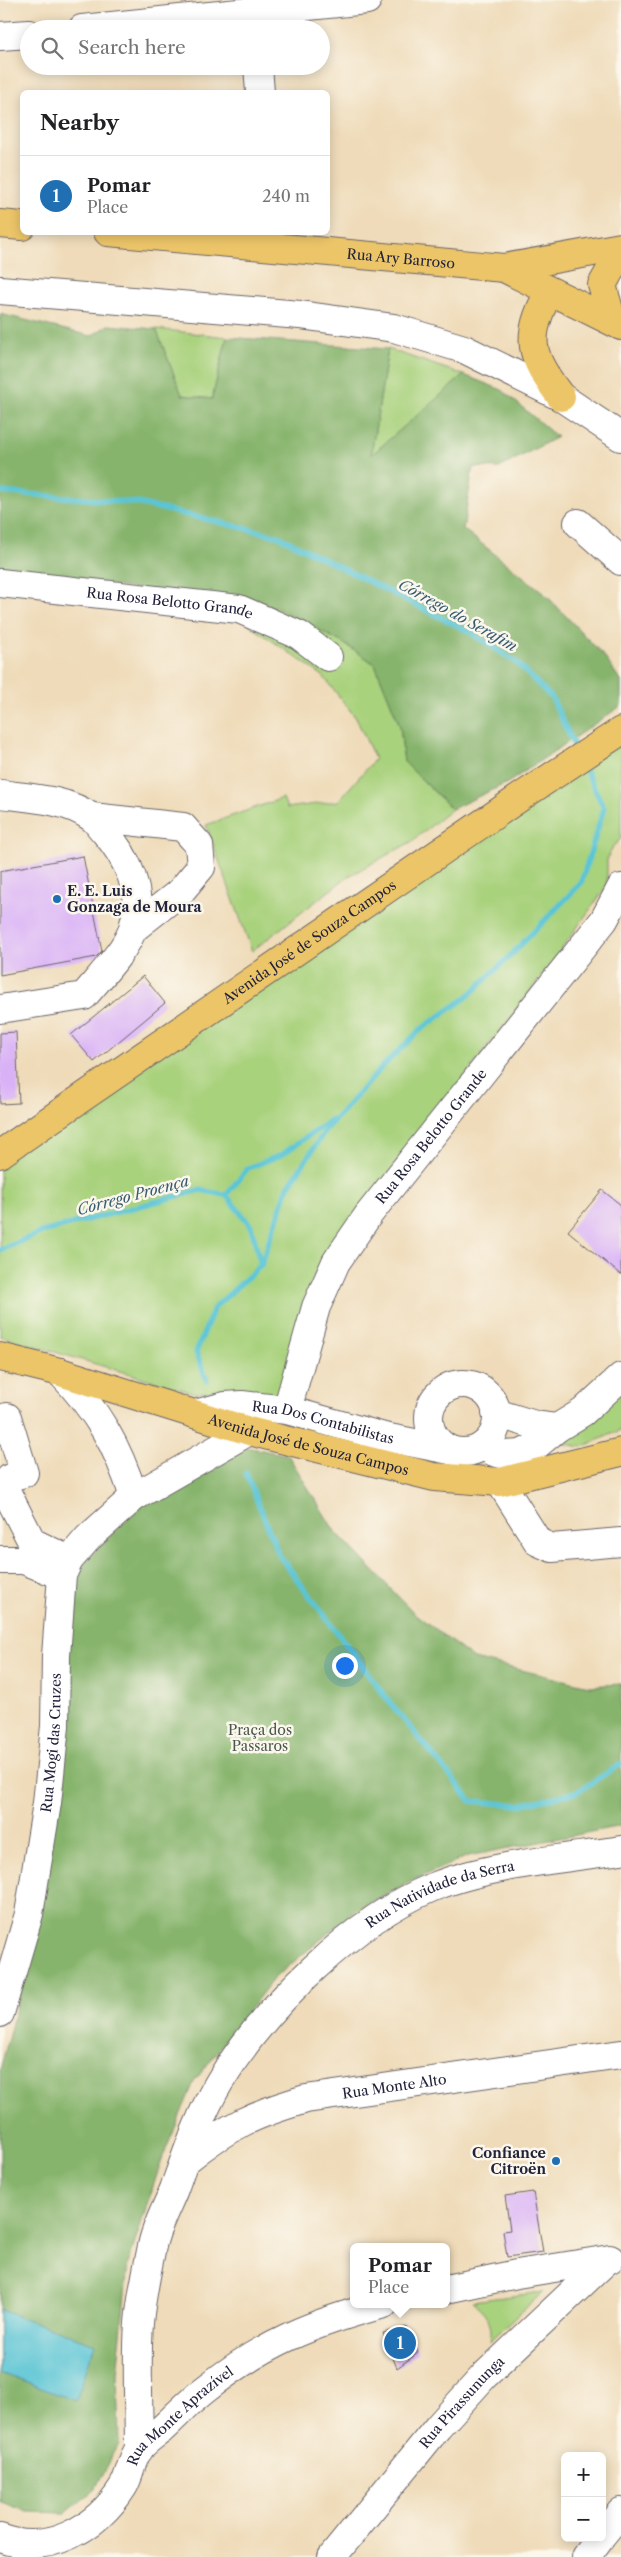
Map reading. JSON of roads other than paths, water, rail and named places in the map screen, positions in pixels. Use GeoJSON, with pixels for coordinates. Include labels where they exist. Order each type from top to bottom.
{"type":"FeatureCollection","features":[{"type":"Feature","properties":{"kind":"main road"},"geometry":{"type":"LineString","coordinates":[[0,224],[20,226]]}},
{"type":"Feature","properties":{"kind":"main road","name":"Rua Ary Barroso"},"geometry":{"type":"LineString","coordinates":[[180,235],[275,239],[504,268],[548,292],[617,323]]}},
{"type":"Feature","properties":{"kind":"main road"},"geometry":{"type":"LineString","coordinates":[[504,268],[621,247]]}},
{"type":"Feature","properties":{"kind":"main road"},"geometry":{"type":"LineString","coordinates":[[617,323],[602,285],[621,251]]}},
{"type":"Feature","properties":{"kind":"main road"},"geometry":{"type":"LineString","coordinates":[[548,292],[538,312],[532,343],[541,371],[562,396]]}},
{"type":"Feature","properties":{"kind":"main road","name":"Avenida José de Souza Campos"},"geometry":{"type":"LineString","coordinates":[[0,1154],[525,794],[621,732]]}},
{"type":"Feature","properties":{"kind":"main road","name":"Avenida José de Souza Campos"},"geometry":{"type":"LineString","coordinates":[[0,1357],[60,1372],[249,1431],[434,1477],[500,1482],[621,1452]]}},
{"type":"Feature","properties":{"kind":"street"},"geometry":{"type":"LineString","coordinates":[[184,20],[367,0]]}},
{"type":"Feature","properties":{"kind":"street"},"geometry":{"type":"LineString","coordinates":[[0,36],[20,35]]}},
{"type":"Feature","properties":{"kind":"street"},"geometry":{"type":"LineString","coordinates":[[259,75],[260,90]]}},
{"type":"Feature","properties":{"kind":"street"},"geometry":{"type":"LineString","coordinates":[[0,290],[300,315],[394,328],[464,349],[562,396],[621,437]]}},
{"type":"Feature","properties":{"kind":"street"},"geometry":{"type":"LineString","coordinates":[[578,522],[621,561]]}},
{"type":"Feature","properties":{"kind":"street","name":"Rua Rosa Belotto Grande"},"geometry":{"type":"LineString","coordinates":[[0,583],[239,609],[299,635],[328,657]]}},
{"type":"Feature","properties":{"kind":"street"},"geometry":{"type":"LineString","coordinates":[[0,794],[56,802],[92,817],[183,827],[199,845],[201,867],[180,892],[133,929],[112,962],[84,996],[0,1009]]}},
{"type":"Feature","properties":{"kind":"street"},"geometry":{"type":"LineString","coordinates":[[92,817],[110,837],[130,867],[138,899],[133,929]]}},
{"type":"Feature","properties":{"kind":"street","name":"Rua Rosa Belotto Grande"},"geometry":{"type":"LineString","coordinates":[[287,1410],[316,1307],[336,1262],[369,1214],[604,920],[621,888]]}},
{"type":"Feature","properties":{"kind":"street"},"geometry":{"type":"LineString","coordinates":[[60,1372],[78,1391],[112,1438],[122,1459],[134,1497]]}},
{"type":"Feature","properties":{"kind":"street"},"geometry":{"type":"LineString","coordinates":[[484,1445],[494,1452],[506,1455],[521,1454],[583,1412],[621,1377]]}},
{"type":"Feature","properties":{"kind":"street"},"geometry":{"type":"LineString","coordinates":[[460,1384],[481,1390],[490,1398],[496,1413],[494,1430],[484,1445],[474,1450],[462,1452],[450,1450],[436,1440],[431,1430],[429,1412],[433,1400],[449,1387],[460,1384]]}},
{"type":"Feature","properties":{"kind":"street","name":"Rua Dos Contabilistas"},"geometry":{"type":"LineString","coordinates":[[195,1414],[225,1406],[242,1405],[287,1410],[384,1437],[450,1450]]}},
{"type":"Feature","properties":{"kind":"street"},"geometry":{"type":"LineString","coordinates":[[496,1413],[535,1425],[589,1459]]}},
{"type":"Feature","properties":{"kind":"street"},"geometry":{"type":"LineString","coordinates":[[6,1418],[24,1473],[10,1478],[5,1483],[19,1554],[65,1568],[88,1538],[134,1497],[249,1431]]}},
{"type":"Feature","properties":{"kind":"street","name":"Rua Dos Contabilistas"},"geometry":{"type":"LineString","coordinates":[[384,1437],[431,1430]]}},
{"type":"Feature","properties":{"kind":"street"},"geometry":{"type":"LineString","coordinates":[[500,1482],[538,1542],[552,1548],[621,1542]]}},
{"type":"Feature","properties":{"kind":"street","name":"Rua Mogi das Cruzes"},"geometry":{"type":"LineString","coordinates":[[0,2013],[29,1914],[48,1803],[56,1726],[56,1656],[65,1568]]}},
{"type":"Feature","properties":{"kind":"street","name":"Rua Natividade da Serra"},"geometry":{"type":"LineString","coordinates":[[182,2163],[220,2082],[248,2041],[286,1994],[353,1936],[403,1902],[434,1886],[472,1875],[525,1864],[621,1850]]}},
{"type":"Feature","properties":{"kind":"street","name":"Rua Monte Alto"},"geometry":{"type":"LineString","coordinates":[[182,2163],[215,2136],[242,2121],[267,2110],[306,2099],[621,2054]]}},
{"type":"Feature","properties":{"kind":"street"},"geometry":{"type":"LineString","coordinates":[[139,2450],[140,2323],[153,2243],[182,2163]]}},
{"type":"Feature","properties":{"kind":"street"},"geometry":{"type":"LineString","coordinates":[[450,2288],[517,2274],[614,2258]]}},
{"type":"Feature","properties":{"kind":"street","name":"Rua Pirassununga"},"geometry":{"type":"LineString","coordinates":[[332,2557],[438,2428],[478,2384],[614,2258]]}},
{"type":"Feature","properties":{"kind":"street","name":"Rua Monte Aprazível"},"geometry":{"type":"LineString","coordinates":[[0,2538],[7,2541],[42,2544],[65,2539],[84,2528],[108,2510],[124,2486],[139,2450],[206,2388],[272,2343],[328,2319],[369,2308]]}},
{"type":"Feature","properties":{"kind":"street"},"geometry":{"type":"LineString","coordinates":[[606,2530],[621,2512]]}},
{"type":"Feature","properties":{"kind":"street"},"geometry":{"type":"LineString","coordinates":[[586,2557],[597,2542]]}},
{"type":"Feature","properties":{"kind":"water"},"geometry":{"type":"Polygon","coordinates":[[[0,2310],[95,2344],[76,2401],[0,2373],[0,2310]]]}},
{"type":"Feature","properties":{"kind":"waterway","name":"Córrego do Serafim"},"geometry":{"type":"LineString","coordinates":[[0,492],[137,503],[278,536],[466,630],[516,662],[552,698],[577,752]]}},
{"type":"Feature","properties":{"kind":"waterway","name":"Córrego do Serafim"},"geometry":{"type":"LineString","coordinates":[[207,1381],[196,1352],[214,1308],[261,1265],[288,1187],[325,1131],[381,1068],[420,1030],[467,997],[581,883],[604,808],[583,765]]}},
{"type":"Feature","properties":{"kind":"waterway","name":"Córrego do Serafim"},"geometry":{"type":"LineString","coordinates":[[226,1195],[248,1168],[281,1155],[331,1120]]}},
{"type":"Feature","properties":{"kind":"waterway","name":"Córrego Proença"},"geometry":{"type":"LineString","coordinates":[[0,1250],[42,1232],[200,1190],[226,1195],[251,1226],[261,1265]]}},
{"type":"Feature","properties":{"kind":"waterway"},"geometry":{"type":"LineString","coordinates":[[246,1473],[279,1555],[391,1704],[471,1801],[519,1805],[577,1792],[621,1764]]}},
{"type":"Feature","properties":{"kind":"place","name":"E. E. Luis Gonzaga de Moura"},"geometry":{"type":"Point","coordinates":[57,899]}},
{"type":"Feature","properties":{"kind":"place","name":"Confiance Citroën"},"geometry":{"type":"Point","coordinates":[556,2161]}},
{"type":"Feature","properties":{"kind":"place","name":"Pomar"},"geometry":{"type":"Point","coordinates":[400,2343]}},
{"type":"Feature","properties":{"kind":"park label","name":"Praça dos Passaros"},"geometry":{"type":"Point","coordinates":[260,1738]}}]}
